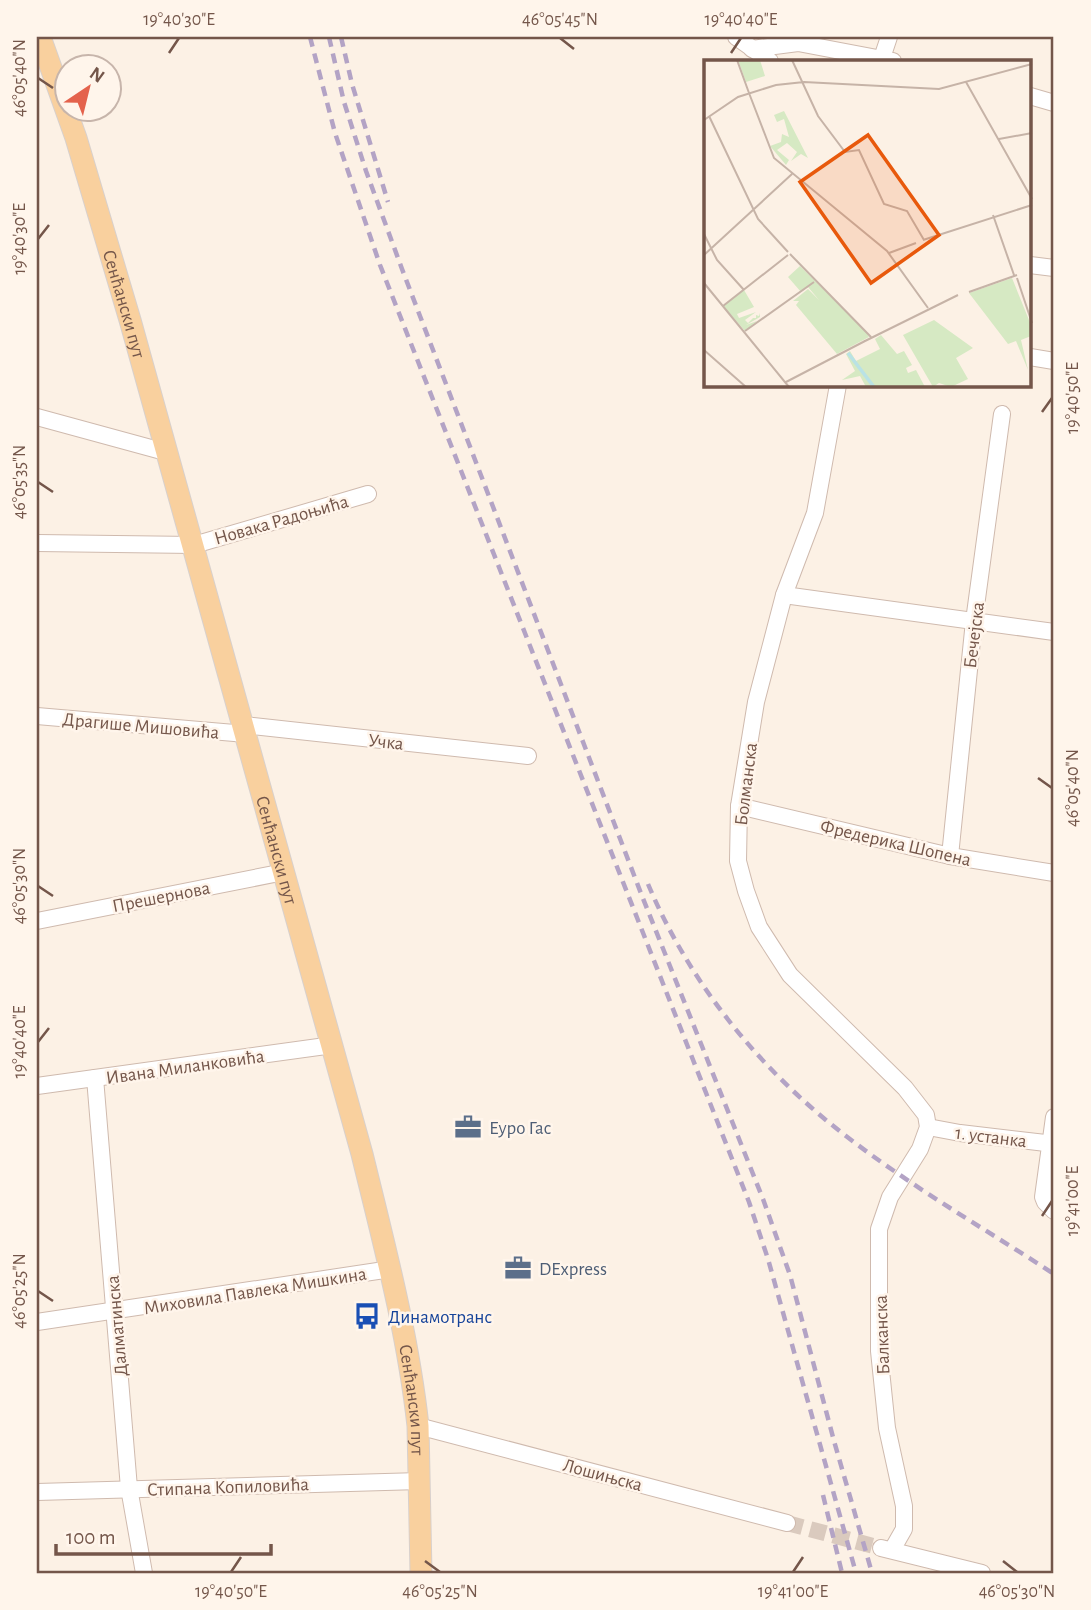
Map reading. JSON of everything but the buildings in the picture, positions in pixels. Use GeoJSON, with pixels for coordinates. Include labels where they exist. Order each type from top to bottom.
{"type":"FeatureCollection","features":[{"type":"Feature","properties":{"kind":"main road","name":"Сенћански пут"},"geometry":{"type":"LineString","coordinates":[[40,37],[76,138],[169,453],[333,1045],[390,1269],[414,1388],[418,1426],[421,1573]]}},
{"type":"Feature","properties":{"kind":"main road","name":"Сенћански пут"},"geometry":{"type":"LineString","coordinates":[[73,122],[76,138]]}},
{"type":"Feature","properties":{"kind":"street"},"geometry":{"type":"LineString","coordinates":[[742,41],[798,43],[885,60],[889,37]]}},
{"type":"Feature","properties":{"kind":"street"},"geometry":{"type":"LineString","coordinates":[[742,41],[770,60]]}},
{"type":"Feature","properties":{"kind":"street"},"geometry":{"type":"LineString","coordinates":[[1032,97],[1054,103]]}},
{"type":"Feature","properties":{"kind":"street"},"geometry":{"type":"LineString","coordinates":[[1032,265],[1054,268]]}},
{"type":"Feature","properties":{"kind":"street"},"geometry":{"type":"LineString","coordinates":[[1032,357],[1054,361]]}},
{"type":"Feature","properties":{"kind":"street","name":"Болманска"},"geometry":{"type":"LineString","coordinates":[[838,387],[815,513],[784,595],[756,702],[739,806],[738,860],[759,927],[790,975],[918,1103],[926,1115],[928,1127]]}},
{"type":"Feature","properties":{"kind":"street","name":"Бечејска"},"geometry":{"type":"LineString","coordinates":[[950,856],[974,621],[1002,414]]}},
{"type":"Feature","properties":{"kind":"street"},"geometry":{"type":"LineString","coordinates":[[37,417],[169,453]]}},
{"type":"Feature","properties":{"kind":"street","name":"Новака Радоњића"},"geometry":{"type":"LineString","coordinates":[[37,543],[194,545],[368,494]]}},
{"type":"Feature","properties":{"kind":"street"},"geometry":{"type":"LineString","coordinates":[[784,595],[1054,632]]}},
{"type":"Feature","properties":{"kind":"street","name":"Драгише Мишовића"},"geometry":{"type":"LineString","coordinates":[[37,716],[245,729]]}},
{"type":"Feature","properties":{"kind":"street","name":"Учка"},"geometry":{"type":"LineString","coordinates":[[245,729],[528,756]]}},
{"type":"Feature","properties":{"kind":"street","name":"Фредерика Шопена"},"geometry":{"type":"LineString","coordinates":[[739,806],[950,856],[1054,873]]}},
{"type":"Feature","properties":{"kind":"street","name":"Прешернова"},"geometry":{"type":"LineString","coordinates":[[37,921],[284,872]]}},
{"type":"Feature","properties":{"kind":"street","name":"Ивана Миланковића"},"geometry":{"type":"LineString","coordinates":[[37,1086],[333,1045]]}},
{"type":"Feature","properties":{"kind":"street","name":"Далматинска"},"geometry":{"type":"LineString","coordinates":[[95,1078],[130,1488],[144,1573]]}},
{"type":"Feature","properties":{"kind":"street"},"geometry":{"type":"LineString","coordinates":[[1050,1207],[1043,1197],[1054,1117]]}},
{"type":"Feature","properties":{"kind":"street","name":"1. устанка"},"geometry":{"type":"LineString","coordinates":[[928,1127],[1052,1143]]}},
{"type":"Feature","properties":{"kind":"street","name":"Балканска"},"geometry":{"type":"LineString","coordinates":[[928,1127],[920,1149],[890,1197],[879,1229],[879,1351],[887,1428],[904,1506],[904,1529],[887,1549],[982,1573]]}},
{"type":"Feature","properties":{"kind":"street","name":"Миховила Павлека Мишкина"},"geometry":{"type":"LineString","coordinates":[[37,1322],[390,1269]]}},
{"type":"Feature","properties":{"kind":"street","name":"Лошињска"},"geometry":{"type":"LineString","coordinates":[[418,1426],[788,1523]]}},
{"type":"Feature","properties":{"kind":"street","name":"Стипана Копиловића"},"geometry":{"type":"LineString","coordinates":[[37,1492],[420,1480]]}},
{"type":"Feature","properties":{"kind":"tunnel"},"geometry":{"type":"LineString","coordinates":[[787,1523],[881,1548]]}},
{"type":"Feature","properties":{"kind":"railway"},"geometry":{"type":"LineString","coordinates":[[310,37],[335,133],[380,265],[749,1202],[768,1259],[856,1573]]}},
{"type":"Feature","properties":{"kind":"railway"},"geometry":{"type":"LineString","coordinates":[[329,37],[344,102],[402,269],[642,896],[763,1199],[790,1275],[872,1573]]}},
{"type":"Feature","properties":{"kind":"railway"},"geometry":{"type":"LineString","coordinates":[[341,37],[352,84],[388,202]]}},
{"type":"Feature","properties":{"kind":"railway"},"geometry":{"type":"LineString","coordinates":[[648,884],[665,921],[706,990],[730,1023],[785,1083],[871,1155],[1054,1274]]}},
{"type":"Feature","properties":{"kind":"railway"},"geometry":{"type":"LineString","coordinates":[[823,1495],[842,1573]]}},
{"type":"Feature","properties":{"kind":"place","name":"Еуро Гас"},"geometry":{"type":"Point","coordinates":[468,1127]}},
{"type":"Feature","properties":{"kind":"place","name":"DExpress"},"geometry":{"type":"Point","coordinates":[518,1268]}},
{"type":"Feature","properties":{"kind":"place","name":"Динамотранс"},"geometry":{"type":"Point","coordinates":[367,1316]}}]}
